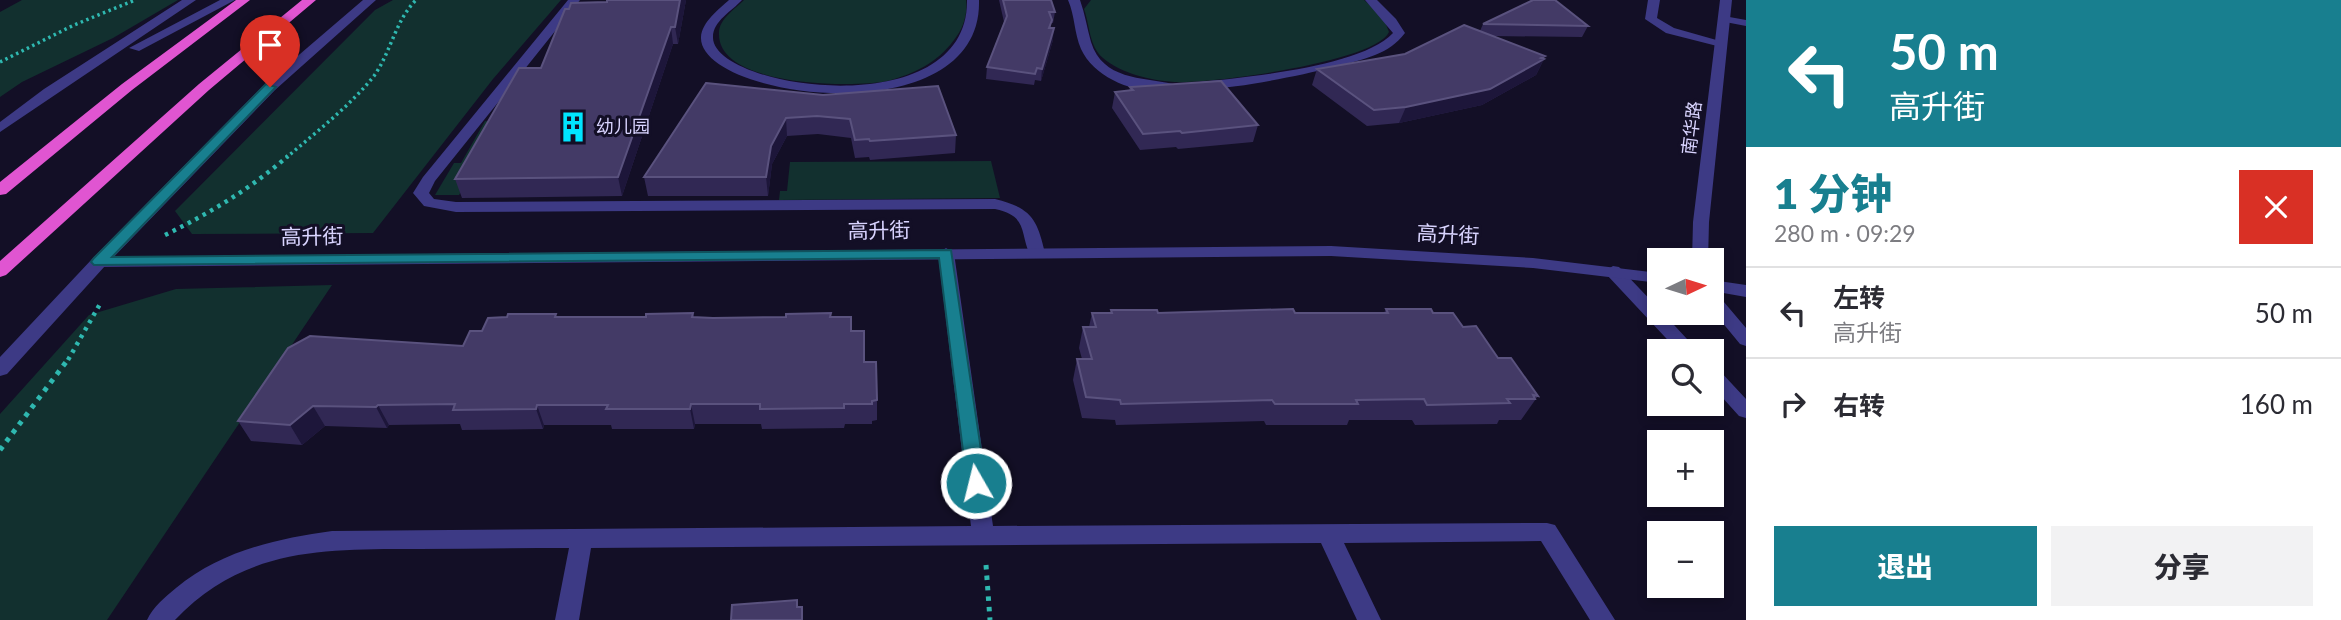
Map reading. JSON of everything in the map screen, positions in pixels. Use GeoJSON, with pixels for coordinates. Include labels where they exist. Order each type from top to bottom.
{"type":"FeatureCollection","features":[{"type":"Feature","properties":{"kind":"highway"},"geometry":{"type":"LineString","coordinates":[[0,190],[127,88],[244,0]]}},
{"type":"Feature","properties":{"kind":"highway"},"geometry":{"type":"LineString","coordinates":[[0,271],[204,87],[310,0]]}},
{"type":"Feature","properties":{"kind":"street"},"geometry":{"type":"LineString","coordinates":[[0,128],[49,92],[190,0]]}},
{"type":"Feature","properties":{"kind":"street"},"geometry":{"type":"LineString","coordinates":[[49,92],[229,0]]}},
{"type":"Feature","properties":{"kind":"street"},"geometry":{"type":"LineString","coordinates":[[0,369],[99,262],[270,87],[370,0]]}},
{"type":"Feature","properties":{"kind":"street"},"geometry":{"type":"LineString","coordinates":[[574,0],[428,180],[421,193],[429,204],[456,207],[995,204],[1019,211],[1027,218],[1037,253]]}},
{"type":"Feature","properties":{"kind":"street"},"geometry":{"type":"LineString","coordinates":[[736,0],[713,22],[708,32],[706,41],[711,52],[721,61],[737,70],[794,86],[816,90],[863,91],[904,84],[940,65],[957,48],[970,27],[973,0]]}},
{"type":"Feature","properties":{"kind":"street"},"geometry":{"type":"LineString","coordinates":[[1074,0],[1086,47],[1101,66],[1115,77],[1150,86],[1185,87],[1284,74],[1381,51],[1396,40],[1399,33],[1392,21],[1371,0]]}},
{"type":"Feature","properties":{"kind":"street"},"geometry":{"type":"LineString","coordinates":[[1654,0],[1651,19],[1661,27],[1721,43]]}},
{"type":"Feature","properties":{"kind":"street","name":"南华路"},"geometry":{"type":"LineString","coordinates":[[1700,248],[1700,222],[1726,0]]}},
{"type":"Feature","properties":{"kind":"street"},"geometry":{"type":"LineString","coordinates":[[1724,19],[1746,23]]}},
{"type":"Feature","properties":{"kind":"street","name":"高升街"},"geometry":{"type":"LineString","coordinates":[[99,262],[1331,251],[1483,259],[1647,276]]}},
{"type":"Feature","properties":{"kind":"street"},"geometry":{"type":"LineString","coordinates":[[946,253],[983,534]]}},
{"type":"Feature","properties":{"kind":"street"},"geometry":{"type":"LineString","coordinates":[[1613,271],[1678,339]]}},
{"type":"Feature","properties":{"kind":"street"},"geometry":{"type":"LineString","coordinates":[[1724,287],[1746,290]]}},
{"type":"Feature","properties":{"kind":"street"},"geometry":{"type":"LineString","coordinates":[[1724,313],[1746,340]]}},
{"type":"Feature","properties":{"kind":"street"},"geometry":{"type":"LineString","coordinates":[[1724,388],[1746,411]]}},
{"type":"Feature","properties":{"kind":"street"},"geometry":{"type":"LineString","coordinates":[[159,620],[174,603],[215,570],[274,549],[332,540],[1547,532],[1603,620]]}},
{"type":"Feature","properties":{"kind":"street"},"geometry":{"type":"LineString","coordinates":[[1328,533],[1369,620]]}},
{"type":"Feature","properties":{"kind":"street"},"geometry":{"type":"LineString","coordinates":[[567,620],[582,538]]}},
{"type":"Feature","properties":{"kind":"path"},"geometry":{"type":"LineString","coordinates":[[0,62],[75,25],[135,0]]}},
{"type":"Feature","properties":{"kind":"path"},"geometry":{"type":"LineString","coordinates":[[0,450],[57,379],[85,334],[103,297],[130,262],[158,239],[210,213],[260,180],[346,106],[375,74],[405,11],[416,0]]}},
{"type":"Feature","properties":{"kind":"path"},"geometry":{"type":"LineString","coordinates":[[983,534],[990,620]]}},
{"type":"Feature","properties":{"kind":"green space"},"geometry":{"type":"Polygon","coordinates":[[[22,0],[178,0],[113,38],[22,82],[0,97],[0,12],[22,0]]]}},
{"type":"Feature","properties":{"kind":"green space"},"geometry":{"type":"Polygon","coordinates":[[[393,0],[561,0],[493,79],[373,233],[192,234],[175,211],[375,10],[393,0]]]}},
{"type":"Feature","properties":{"kind":"green space"},"geometry":{"type":"Polygon","coordinates":[[[744,0],[966,0],[966,11],[957,36],[947,48],[916,71],[887,81],[818,83],[762,74],[740,64],[724,51],[720,28],[744,0]]]}},
{"type":"Feature","properties":{"kind":"green space"},"geometry":{"type":"Polygon","coordinates":[[[1091,0],[1364,0],[1383,17],[1389,32],[1377,43],[1324,62],[1254,75],[1174,82],[1127,72],[1103,58],[1092,42],[1084,9],[1091,0]]]}},
{"type":"Feature","properties":{"kind":"green space"},"geometry":{"type":"Polygon","coordinates":[[[485,121],[500,122],[459,195],[435,195],[454,163],[461,163],[485,121]]]}},
{"type":"Feature","properties":{"kind":"green space"},"geometry":{"type":"Polygon","coordinates":[[[991,161],[1000,198],[779,200],[780,191],[787,191],[790,162],[991,161]]]}},
{"type":"Feature","properties":{"kind":"green space"},"geometry":{"type":"Polygon","coordinates":[[[332,285],[107,620],[0,620],[0,414],[89,315],[176,289],[332,285]]]}},
{"type":"Feature","properties":{"kind":"building"},"geometry":{"type":"Polygon","coordinates":[[[680,0],[675,27],[671,27],[618,177],[455,179],[519,68],[541,68],[565,9],[569,9],[571,3],[680,0]]]}},
{"type":"Feature","properties":{"kind":"building"},"geometry":{"type":"Polygon","coordinates":[[[1003,0],[1051,0],[1055,12],[1049,12],[1052,20],[1049,28],[1054,28],[1042,69],[1037,68],[1035,74],[987,67],[1007,16],[1003,0]]]}},
{"type":"Feature","properties":{"kind":"building"},"geometry":{"type":"Polygon","coordinates":[[[1533,0],[1555,0],[1588,26],[1483,24],[1533,0]]]}},
{"type":"Feature","properties":{"kind":"building"},"geometry":{"type":"Polygon","coordinates":[[[1464,25],[1545,56],[1541,58],[1544,59],[1490,89],[1406,107],[1374,110],[1317,69],[1405,54],[1464,25]]]}},
{"type":"Feature","properties":{"kind":"building"},"geometry":{"type":"Polygon","coordinates":[[[1221,81],[1258,125],[1143,134],[1115,92],[1133,90],[1130,87],[1221,81]]]}},
{"type":"Feature","properties":{"kind":"building"},"geometry":{"type":"Polygon","coordinates":[[[706,83],[823,95],[938,86],[956,135],[855,140],[850,119],[817,116],[786,118],[771,146],[766,177],[644,177],[706,83]]]}},
{"type":"Feature","properties":{"kind":"building"},"geometry":{"type":"Polygon","coordinates":[[[1293,309],[1295,313],[1388,313],[1386,309],[1431,309],[1433,313],[1453,313],[1463,327],[1476,326],[1498,358],[1511,358],[1538,396],[1533,395],[1535,399],[1507,399],[1510,403],[1427,405],[1424,399],[1356,400],[1358,404],[1275,404],[1272,400],[1121,404],[1120,400],[1086,397],[1077,359],[1092,359],[1083,327],[1096,327],[1092,313],[1112,313],[1111,310],[1157,310],[1158,313],[1293,309]]]}},
{"type":"Feature","properties":{"kind":"building"},"geometry":{"type":"Polygon","coordinates":[[[693,313],[692,317],[713,318],[831,313],[830,317],[851,317],[851,331],[864,331],[864,362],[876,362],[877,400],[872,401],[872,404],[844,404],[844,408],[760,409],[760,404],[691,404],[690,409],[606,409],[608,405],[537,405],[536,409],[453,410],[455,404],[313,406],[290,425],[238,421],[288,348],[310,336],[463,346],[470,331],[482,331],[488,318],[507,317],[508,314],[646,317],[646,314],[693,313]]]}},
{"type":"Feature","properties":{"kind":"building"},"geometry":{"type":"Polygon","coordinates":[[[797,600],[797,607],[802,607],[802,620],[731,620],[732,605],[797,600]]]}},
{"type":"Feature","properties":{"kind":"place","name":"幼儿园"},"geometry":{"type":"Point","coordinates":[573,127]}},
{"type":"Feature","properties":{"kind":"route"},"geometry":{"type":"LineString","coordinates":[[270,87],[99,262],[946,253],[976,483]]}}]}
